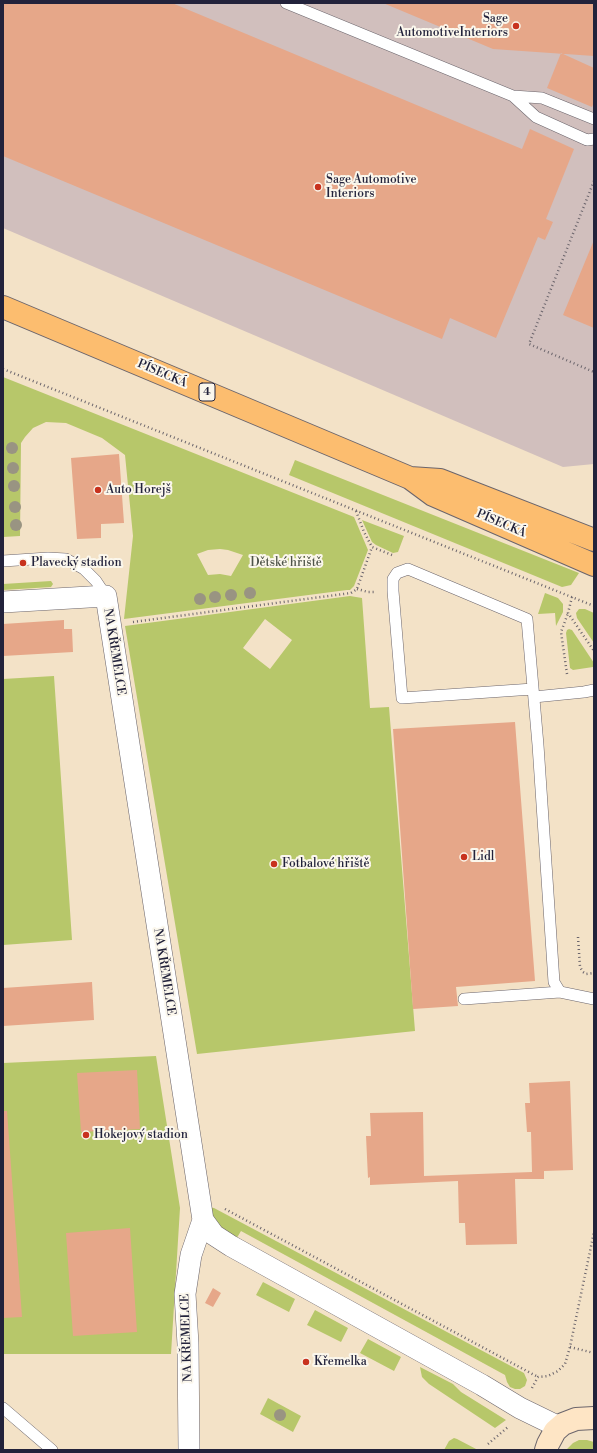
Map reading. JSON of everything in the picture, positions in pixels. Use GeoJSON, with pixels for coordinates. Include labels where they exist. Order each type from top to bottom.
{"type":"FeatureCollection","features":[{"type":"Feature","properties":{"kind":"main road","name":"PÍSECKÁ"},"geometry":{"type":"LineString","coordinates":[[3,307],[410,478],[433,495],[594,565]]}},
{"type":"Feature","properties":{"kind":"main road","name":"PÍSECKÁ"},"geometry":{"type":"LineString","coordinates":[[410,478],[440,480],[594,540]]}},
{"type":"Feature","properties":{"kind":"street","name":"NA KŘEMELCE"},"geometry":{"type":"LineString","coordinates":[[3,602],[106,596],[203,1220],[191,1255],[185,1294],[188,1344],[189,1450]]}},
{"type":"Feature","properties":{"kind":"street"},"geometry":{"type":"LineString","coordinates":[[203,1220],[214,1235],[231,1246],[463,1374],[520,1408],[559,1427]]}},
{"type":"Feature","properties":{"kind":"street"},"geometry":{"type":"LineString","coordinates":[[546,1450],[552,1436],[559,1427],[576,1419],[594,1418]]}},
{"type":"Feature","properties":{"kind":"lane"},"geometry":{"type":"LineString","coordinates":[[286,3],[513,96],[542,98],[594,119]]}},
{"type":"Feature","properties":{"kind":"lane"},"geometry":{"type":"LineString","coordinates":[[513,96],[536,117],[587,140],[594,139]]}},
{"type":"Feature","properties":{"kind":"lane"},"geometry":{"type":"LineString","coordinates":[[3,561],[48,558],[66,559],[84,569],[96,581],[106,596]]}},
{"type":"Feature","properties":{"kind":"lane"},"geometry":{"type":"LineString","coordinates":[[560,992],[554,982],[538,745],[533,693],[527,619],[408,569],[397,573],[393,579],[402,698],[533,693],[584,692],[594,690]]}},
{"type":"Feature","properties":{"kind":"lane"},"geometry":{"type":"LineString","coordinates":[[464,999],[560,992],[594,999]]}},
{"type":"Feature","properties":{"kind":"lane"},"geometry":{"type":"LineString","coordinates":[[3,1408],[52,1450]]}},
{"type":"Feature","properties":{"kind":"path"},"geometry":{"type":"LineString","coordinates":[[594,181],[528,344],[594,372]]}},
{"type":"Feature","properties":{"kind":"path"},"geometry":{"type":"LineString","coordinates":[[3,368],[594,606]]}},
{"type":"Feature","properties":{"kind":"path"},"geometry":{"type":"LineString","coordinates":[[356,511],[372,548],[399,559],[408,569]]}},
{"type":"Feature","properties":{"kind":"path"},"geometry":{"type":"LineString","coordinates":[[110,625],[350,593],[357,589],[372,548]]}},
{"type":"Feature","properties":{"kind":"path"},"geometry":{"type":"LineString","coordinates":[[572,598],[561,632],[566,674],[573,674]]}},
{"type":"Feature","properties":{"kind":"path"},"geometry":{"type":"LineString","coordinates":[[568,613],[594,651]]}},
{"type":"Feature","properties":{"kind":"path"},"geometry":{"type":"LineString","coordinates":[[578,937],[580,967],[582,972],[586,974],[594,973]]}},
{"type":"Feature","properties":{"kind":"path"},"geometry":{"type":"LineString","coordinates":[[198,1191],[215,1196],[218,1205],[538,1377],[548,1376],[558,1371],[565,1364],[570,1347],[594,1232]]}},
{"type":"Feature","properties":{"kind":"path"},"geometry":{"type":"LineString","coordinates":[[570,1347],[594,1353]]}},
{"type":"Feature","properties":{"kind":"path"},"geometry":{"type":"LineString","coordinates":[[520,1408],[538,1377]]}},
{"type":"Feature","properties":{"kind":"path"},"geometry":{"type":"LineString","coordinates":[[488,1444],[510,1426]]}},
{"type":"Feature","properties":{"kind":"shaded area"},"geometry":{"type":"Polygon","coordinates":[[[3,3],[594,3],[594,464],[563,467],[3,228],[3,3]]]}},
{"type":"Feature","properties":{"kind":"green space","name":"Dětské hřiště"},"geometry":{"type":"Polygon","coordinates":[[[3,377],[354,517],[368,550],[354,586],[350,590],[124,619],[133,536],[125,455],[102,438],[66,423],[46,422],[33,428],[21,443],[20,536],[3,537],[3,377]],[[208,550],[197,554],[208,575],[220,574],[231,576],[243,555],[228,550],[208,550]]]}},
{"type":"Feature","properties":{"kind":"green space"},"geometry":{"type":"Polygon","coordinates":[[[295,460],[579,573],[571,585],[562,587],[289,475],[295,460]]]}},
{"type":"Feature","properties":{"kind":"green space"},"geometry":{"type":"Polygon","coordinates":[[[362,520],[404,536],[398,552],[393,553],[372,542],[362,520]]]}},
{"type":"Feature","properties":{"kind":"green space"},"geometry":{"type":"Polygon","coordinates":[[[51,581],[53,584],[51,587],[3,590],[3,584],[51,581]]]}},
{"type":"Feature","properties":{"kind":"green space"},"geometry":{"type":"Polygon","coordinates":[[[545,593],[558,598],[563,604],[563,612],[556,626],[555,613],[538,614],[545,593]]]}},
{"type":"Feature","properties":{"kind":"green space","name":"Fotbalové hřiště"},"geometry":{"type":"Polygon","coordinates":[[[350,596],[362,598],[370,708],[389,707],[415,1031],[197,1054],[125,626],[350,596]],[[265,619],[243,648],[270,669],[292,640],[265,619]]]}},
{"type":"Feature","properties":{"kind":"green space"},"geometry":{"type":"Polygon","coordinates":[[[579,609],[585,609],[594,613],[594,643],[577,618],[576,613],[579,609]]]}},
{"type":"Feature","properties":{"kind":"green space"},"geometry":{"type":"Polygon","coordinates":[[[569,629],[572,630],[594,663],[593,667],[573,670],[570,668],[566,633],[569,629]]]}},
{"type":"Feature","properties":{"kind":"green space"},"geometry":{"type":"Polygon","coordinates":[[[54,676],[72,940],[3,945],[3,679],[54,676]]]}},
{"type":"Feature","properties":{"kind":"green space","name":"Hokejový stadion"},"geometry":{"type":"Polygon","coordinates":[[[156,1056],[180,1208],[171,1354],[3,1354],[3,1063],[156,1056]]]}},
{"type":"Feature","properties":{"kind":"green space"},"geometry":{"type":"Polygon","coordinates":[[[207,1207],[214,1208],[524,1373],[527,1380],[525,1386],[520,1389],[510,1387],[505,1375],[241,1231],[235,1241],[223,1232],[207,1207]]]}},
{"type":"Feature","properties":{"kind":"green space"},"geometry":{"type":"Polygon","coordinates":[[[263,1282],[295,1299],[289,1312],[256,1295],[263,1282]]]}},
{"type":"Feature","properties":{"kind":"green space"},"geometry":{"type":"Polygon","coordinates":[[[315,1310],[348,1328],[341,1342],[307,1325],[315,1310]]]}},
{"type":"Feature","properties":{"kind":"green space"},"geometry":{"type":"Polygon","coordinates":[[[368,1339],[401,1357],[394,1371],[360,1353],[368,1339]]]}},
{"type":"Feature","properties":{"kind":"green space"},"geometry":{"type":"Polygon","coordinates":[[[420,1367],[453,1384],[461,1392],[506,1420],[495,1428],[429,1384],[422,1377],[420,1367]]]}},
{"type":"Feature","properties":{"kind":"green space"},"geometry":{"type":"Polygon","coordinates":[[[268,1398],[301,1416],[293,1432],[260,1414],[268,1398]]]}},
{"type":"Feature","properties":{"kind":"green space"},"geometry":{"type":"Polygon","coordinates":[[[454,1438],[478,1450],[444,1450],[449,1441],[454,1438]]]}},
{"type":"Feature","properties":{"kind":"green space"},"geometry":{"type":"Polygon","coordinates":[[[579,1440],[594,1442],[594,1450],[566,1450],[573,1443],[579,1440]]]}},
{"type":"Feature","properties":{"kind":"building","name":"Sage Automotive Interiors"},"geometry":{"type":"Polygon","coordinates":[[[3,3],[172,3],[522,149],[530,129],[574,149],[546,219],[553,222],[545,240],[538,237],[496,338],[450,318],[442,339],[3,156],[3,3]]]}},
{"type":"Feature","properties":{"kind":"building","name":"Sage AutomotiveInteriors"},"geometry":{"type":"Polygon","coordinates":[[[383,3],[594,3],[594,56],[493,49],[383,3]]]}},
{"type":"Feature","properties":{"kind":"building"},"geometry":{"type":"Polygon","coordinates":[[[561,53],[594,68],[594,102],[592,107],[547,88],[561,53]]]}},
{"type":"Feature","properties":{"kind":"building"},"geometry":{"type":"Polygon","coordinates":[[[594,240],[594,328],[563,315],[594,240]]]}},
{"type":"Feature","properties":{"kind":"building","name":"Auto Horejš"},"geometry":{"type":"Polygon","coordinates":[[[119,454],[124,523],[101,524],[101,538],[77,539],[71,458],[119,454]]]}},
{"type":"Feature","properties":{"kind":"building"},"geometry":{"type":"Polygon","coordinates":[[[64,620],[64,629],[72,629],[73,652],[3,656],[3,624],[64,620]]]}},
{"type":"Feature","properties":{"kind":"building","name":"Lidl"},"geometry":{"type":"Polygon","coordinates":[[[515,722],[535,981],[456,987],[458,1006],[413,1009],[393,729],[515,722]]]}},
{"type":"Feature","properties":{"kind":"building"},"geometry":{"type":"Polygon","coordinates":[[[92,982],[94,1020],[3,1026],[3,988],[92,982]]]}},
{"type":"Feature","properties":{"kind":"building"},"geometry":{"type":"Polygon","coordinates":[[[137,1070],[140,1129],[81,1132],[77,1073],[137,1070]]]}},
{"type":"Feature","properties":{"kind":"building"},"geometry":{"type":"Polygon","coordinates":[[[570,1081],[573,1170],[544,1171],[544,1179],[515,1179],[517,1244],[466,1245],[465,1223],[459,1223],[458,1181],[370,1185],[370,1177],[368,1178],[366,1136],[371,1136],[370,1113],[423,1112],[424,1176],[532,1172],[531,1132],[527,1132],[525,1103],[530,1103],[529,1083],[570,1081]]]}},
{"type":"Feature","properties":{"kind":"building"},"geometry":{"type":"Polygon","coordinates":[[[3,1111],[7,1111],[22,1317],[3,1318],[3,1111]]]}},
{"type":"Feature","properties":{"kind":"building"},"geometry":{"type":"Polygon","coordinates":[[[130,1228],[137,1332],[73,1336],[66,1233],[130,1228]]]}},
{"type":"Feature","properties":{"kind":"building"},"geometry":{"type":"Polygon","coordinates":[[[213,1288],[221,1293],[213,1307],[205,1303],[213,1288]]]}},
{"type":"Feature","properties":{"kind":"place","name":"Sage AutomotiveInteriors"},"geometry":{"type":"Point","coordinates":[516,26]}},
{"type":"Feature","properties":{"kind":"place","name":"Sage Automotive Interiors"},"geometry":{"type":"Point","coordinates":[318,187]}},
{"type":"Feature","properties":{"kind":"place","name":"Auto Horejš"},"geometry":{"type":"Point","coordinates":[98,490]}},
{"type":"Feature","properties":{"kind":"place","name":"Plavecký stadion"},"geometry":{"type":"Point","coordinates":[23,563]}},
{"type":"Feature","properties":{"kind":"place","name":"Lidl"},"geometry":{"type":"Point","coordinates":[464,857]}},
{"type":"Feature","properties":{"kind":"place","name":"Fotbalové hřiště"},"geometry":{"type":"Point","coordinates":[274,864]}},
{"type":"Feature","properties":{"kind":"place","name":"Hokejový stadion"},"geometry":{"type":"Point","coordinates":[86,1135]}},
{"type":"Feature","properties":{"kind":"place","name":"Křemelka"},"geometry":{"type":"Point","coordinates":[306,1362]}}]}
